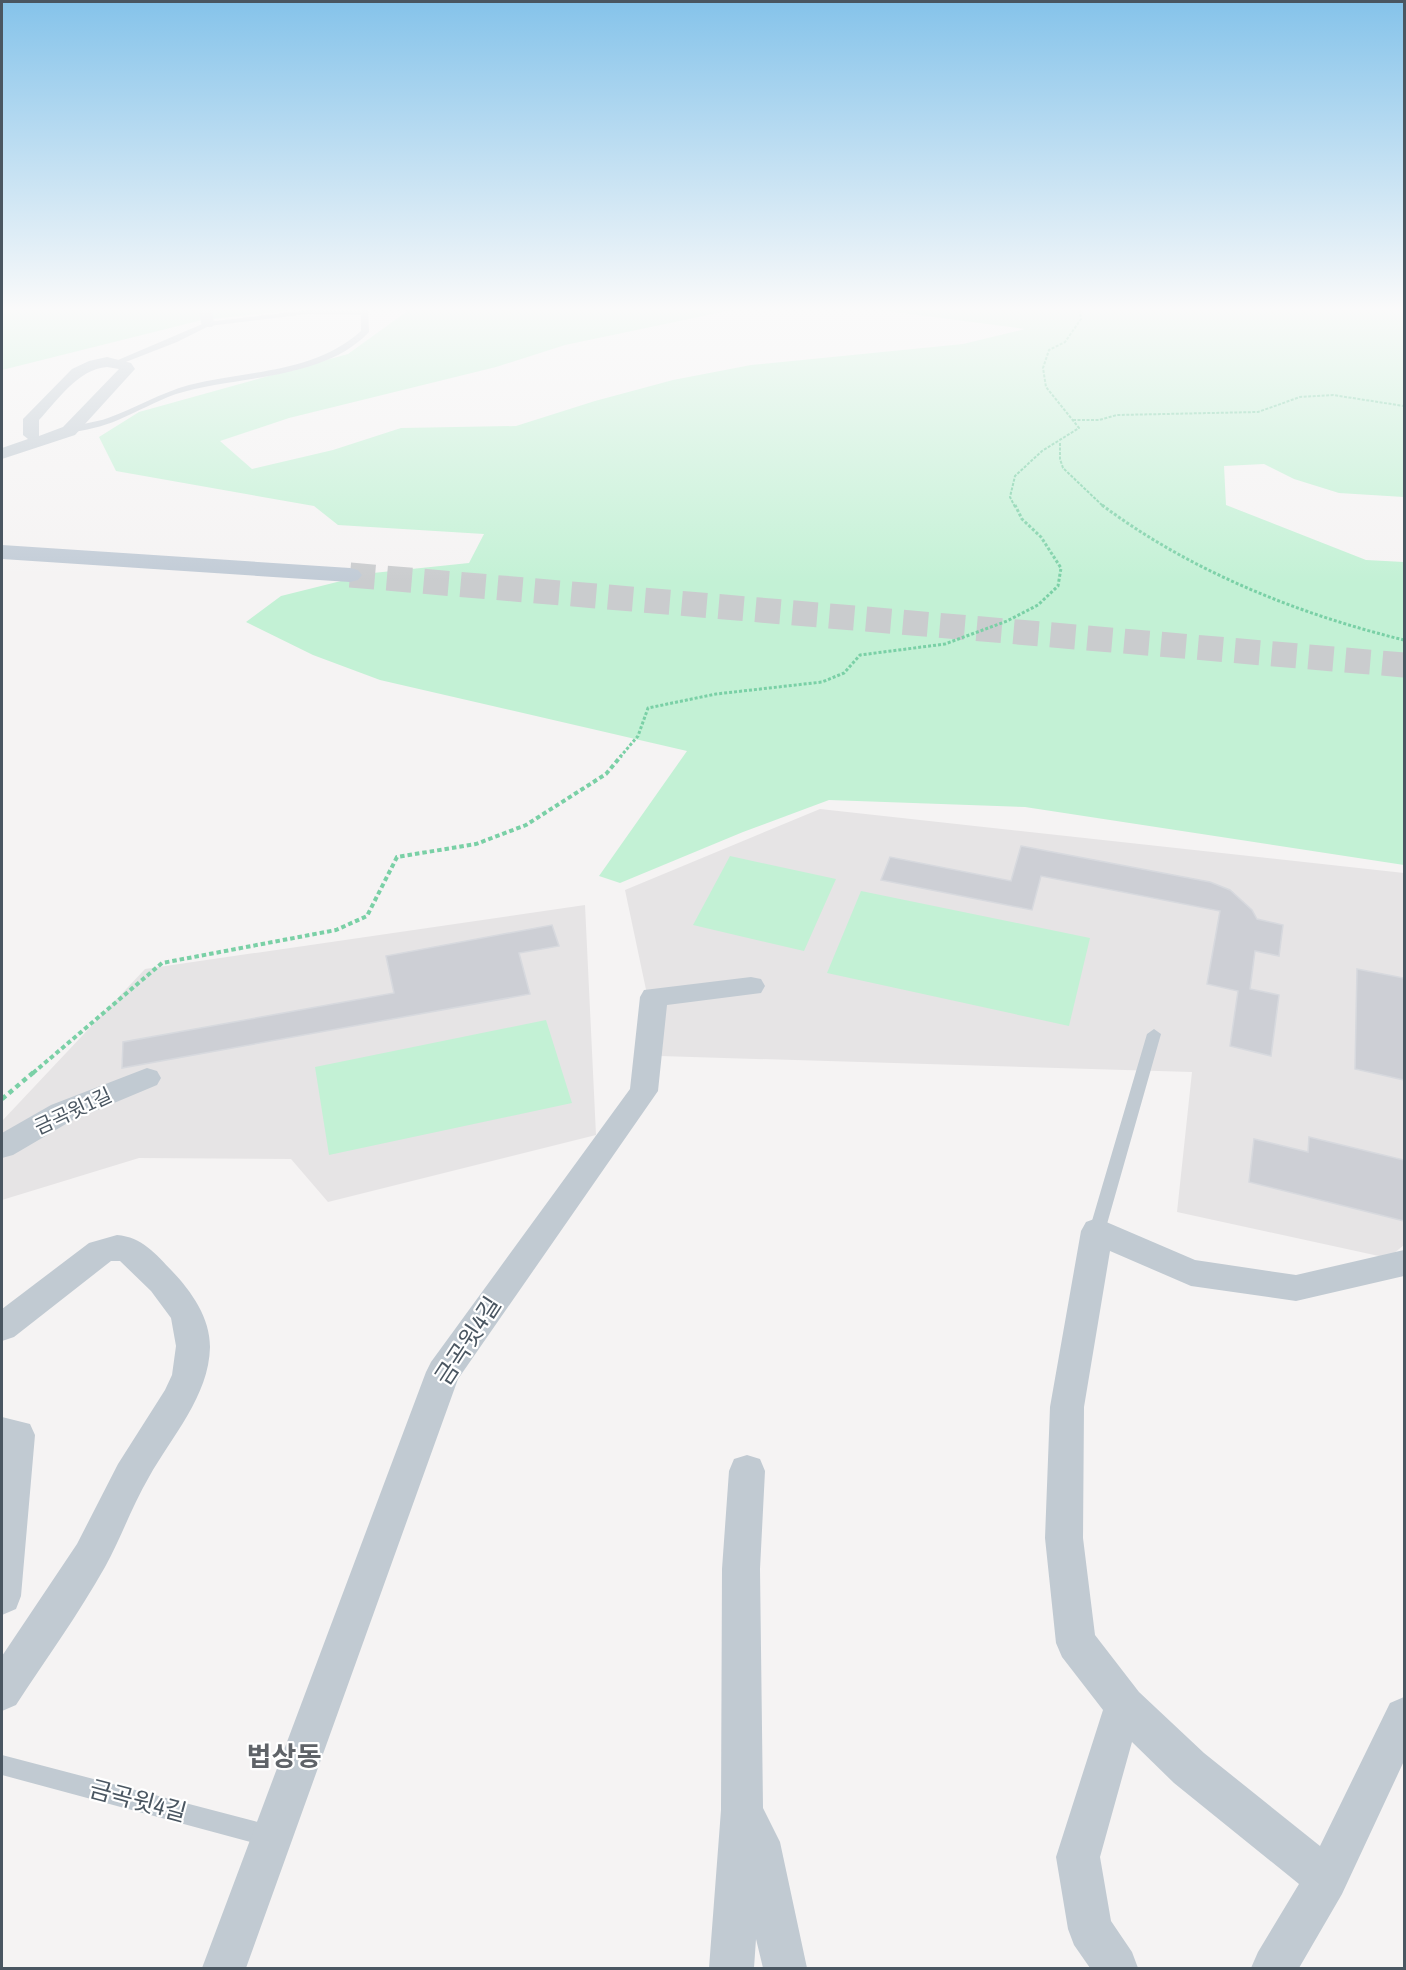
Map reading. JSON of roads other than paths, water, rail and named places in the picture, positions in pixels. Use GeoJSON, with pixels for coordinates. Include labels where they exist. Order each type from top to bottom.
{"type":"FeatureCollection","features":[{"type":"Feature","properties":{"kind":"street"},"geometry":{"type":"LineString","coordinates":[[31,435],[31,419],[51,399]]}},
{"type":"Feature","properties":{"kind":"street"},"geometry":{"type":"LineString","coordinates":[[2,454],[69,431],[99,399]]}},
{"type":"Feature","properties":{"kind":"street"},"geometry":{"type":"LineString","coordinates":[[2,442],[31,435],[69,431]]}},
{"type":"Feature","properties":{"kind":"street"},"geometry":{"type":"LineString","coordinates":[[2,552],[350,575]]}},
{"type":"Feature","properties":{"kind":"street","name":"금곡윗4길"},"geometry":{"type":"LineString","coordinates":[[224,1968],[274,1837],[442,1372],[644,1091],[654,997],[751,986]]}},
{"type":"Feature","properties":{"kind":"street","name":"금곡윗1길"},"geometry":{"type":"LineString","coordinates":[[2,1147],[61,1113],[147,1078]]}},
{"type":"Feature","properties":{"kind":"street"},"geometry":{"type":"LineString","coordinates":[[1327,1879],[1189,1768],[1125,1706],[1076,1643],[1064,1538],[1067,1407],[1097,1231],[1191,1273],[1296,1288],[1404,1263]]}},
{"type":"Feature","properties":{"kind":"street"},"geometry":{"type":"LineString","coordinates":[[2,1327],[100,1252],[109,1248],[123,1247],[134,1252],[178,1299],[189,1319],[192,1337],[192,1359],[173,1411],[137,1463],[90,1557],[2,1691]]}},
{"type":"Feature","properties":{"kind":"street"},"geometry":{"type":"LineString","coordinates":[[2,1433],[17,1435],[2,1596]]}},
{"type":"Feature","properties":{"kind":"street"},"geometry":{"type":"LineString","coordinates":[[732,1968],[742,1810],[741,1569],[747,1471]]}},
{"type":"Feature","properties":{"kind":"street"},"geometry":{"type":"LineString","coordinates":[[1116,1968],[1090,1929],[1078,1857],[1113,1738],[1125,1706]]}},
{"type":"Feature","properties":{"kind":"street"},"geometry":{"type":"LineString","coordinates":[[1274,1968],[1327,1879],[1404,1716]]}},
{"type":"Feature","properties":{"kind":"street"},"geometry":{"type":"LineString","coordinates":[[742,1810],[758,1842],[784,1968]]}},
{"type":"Feature","properties":{"kind":"lane"},"geometry":{"type":"LineString","coordinates":[[69,431],[107,421],[158,399]]}},
{"type":"Feature","properties":{"kind":"lane"},"geometry":{"type":"LineString","coordinates":[[1097,1231],[1154,1034]]}},
{"type":"Feature","properties":{"kind":"lane","name":"금곡윗4길"},"geometry":{"type":"LineString","coordinates":[[2,1765],[274,1837]]}},
{"type":"Feature","properties":{"kind":"tunnel"},"geometry":{"type":"LineString","coordinates":[[350,575],[1404,665]]}},
{"type":"Feature","properties":{"kind":"district","name":"법상동"},"geometry":{"type":"Point","coordinates":[284,1757]}}]}
